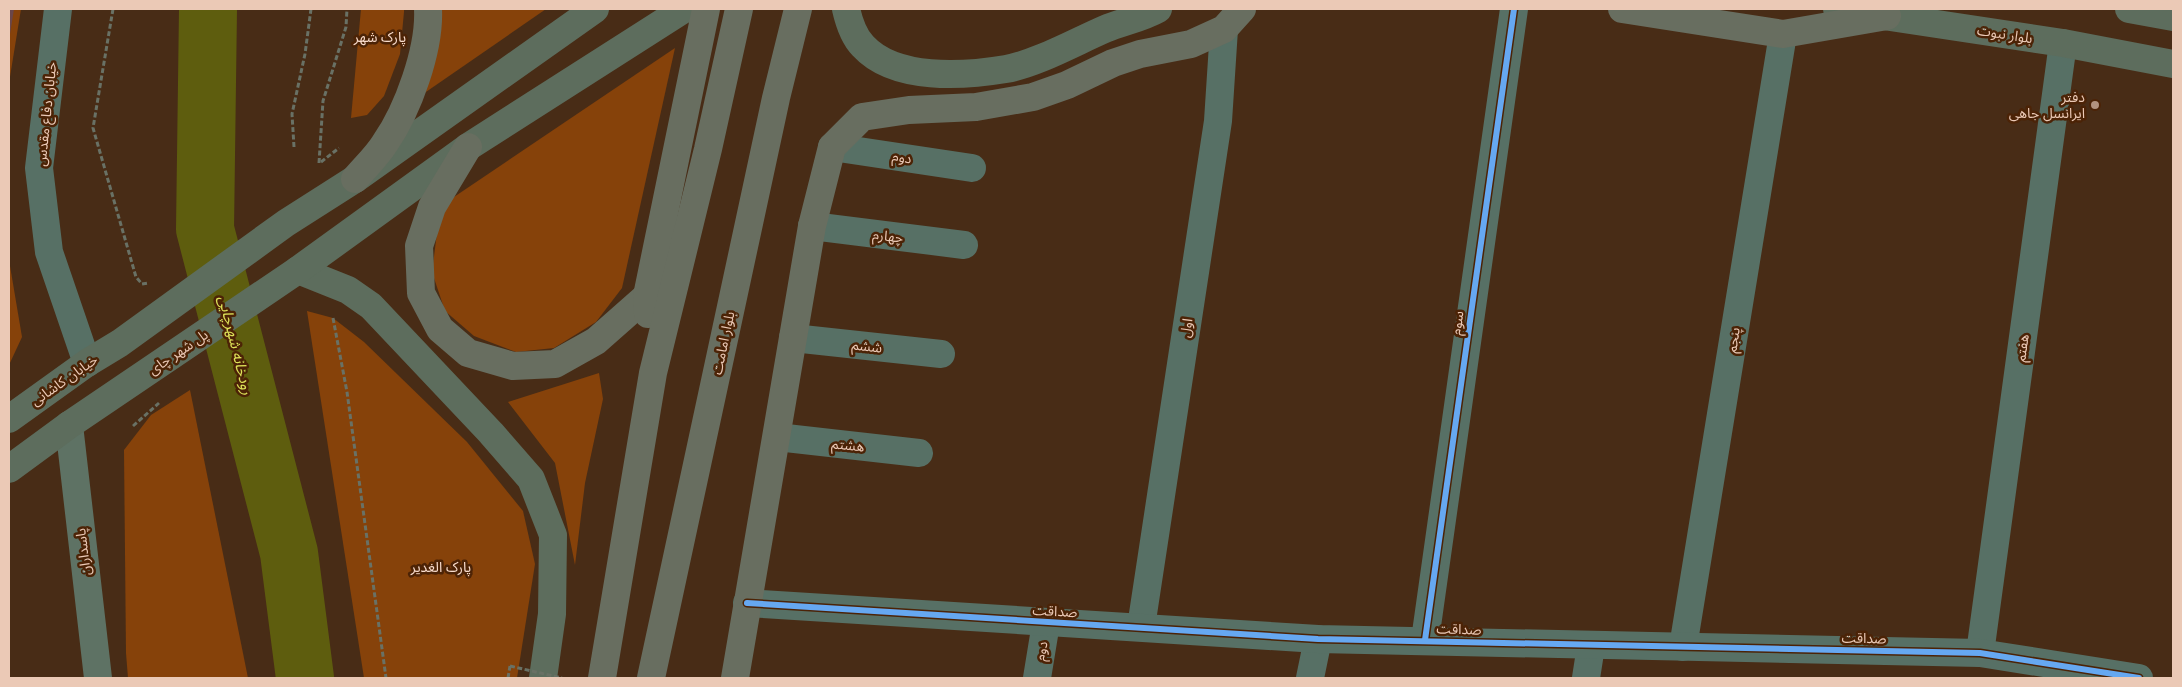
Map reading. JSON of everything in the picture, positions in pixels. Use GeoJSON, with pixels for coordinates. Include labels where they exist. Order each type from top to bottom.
{"type":"FeatureCollection","features":[{"type":"Feature","properties":{"kind":"highway"},"geometry":{"type":"LineString","coordinates":[[355,179],[385,143],[404,107],[423,61],[428,9]]}},
{"type":"Feature","properties":{"kind":"highway"},"geometry":{"type":"LineString","coordinates":[[653,373],[647,296],[706,9]]}},
{"type":"Feature","properties":{"kind":"highway"},"geometry":{"type":"LineString","coordinates":[[602,678],[653,373],[708,149],[739,9]]}},
{"type":"Feature","properties":{"kind":"highway","name":"بلوار امامت"},"geometry":{"type":"LineString","coordinates":[[651,678],[776,98],[798,9]]}},
{"type":"Feature","properties":{"kind":"highway"},"geometry":{"type":"LineString","coordinates":[[735,678],[812,226],[832,147],[862,117],[908,110],[976,107],[1033,97],[1067,85],[1113,63],[1140,54],[1191,44],[1224,29],[1242,9]]}},
{"type":"Feature","properties":{"kind":"highway"},"geometry":{"type":"LineString","coordinates":[[1622,9],[1783,34],[1886,16]]}},
{"type":"Feature","properties":{"kind":"highway"},"geometry":{"type":"LineString","coordinates":[[468,147],[432,207],[419,246],[422,293],[440,329],[468,353],[513,366],[555,364],[596,341],[647,296]]}},
{"type":"Feature","properties":{"kind":"main road"},"geometry":{"type":"LineString","coordinates":[[355,179],[595,9]]}},
{"type":"Feature","properties":{"kind":"main road","name":"پل شهر چای"},"geometry":{"type":"LineString","coordinates":[[68,426],[298,270],[468,147],[684,9]]}},
{"type":"Feature","properties":{"kind":"main road"},"geometry":{"type":"LineString","coordinates":[[846,9],[849,22],[863,46],[878,58],[897,67],[923,73],[957,74],[1007,68],[1066,48],[1105,29],[1158,9]]}},
{"type":"Feature","properties":{"kind":"main road","name":"بلوار نبوت"},"geometry":{"type":"LineString","coordinates":[[1837,9],[2063,42],[2173,64]]}},
{"type":"Feature","properties":{"kind":"main road"},"geometry":{"type":"LineString","coordinates":[[2130,9],[2173,17]]}},
{"type":"Feature","properties":{"kind":"main road","name":"خیابان کاشانی"},"geometry":{"type":"LineString","coordinates":[[9,419],[87,363],[120,343],[286,223],[355,179]]}},
{"type":"Feature","properties":{"kind":"main road"},"geometry":{"type":"LineString","coordinates":[[298,270],[348,290],[371,306],[491,433],[531,480],[553,535],[552,614],[534,669]]}},
{"type":"Feature","properties":{"kind":"main road"},"geometry":{"type":"LineString","coordinates":[[9,469],[68,426]]}},
{"type":"Feature","properties":{"kind":"main road","name":"پاسداران"},"geometry":{"type":"LineString","coordinates":[[68,426],[98,678]]}},
{"type":"Feature","properties":{"kind":"street","name":"خیابان دفاع مقدس"},"geometry":{"type":"LineString","coordinates":[[58,9],[39,168],[49,252],[87,363]]}},
{"type":"Feature","properties":{"kind":"street","name":"سوم"},"geometry":{"type":"LineString","coordinates":[[1425,640],[1514,9]]}},
{"type":"Feature","properties":{"kind":"street","name":"اول"},"geometry":{"type":"LineString","coordinates":[[1141,627],[1218,121],[1224,29]]}},
{"type":"Feature","properties":{"kind":"street","name":"پنجم"},"geometry":{"type":"LineString","coordinates":[[1683,647],[1783,34]]}},
{"type":"Feature","properties":{"kind":"street","name":"هفتم"},"geometry":{"type":"LineString","coordinates":[[1980,653],[2063,42]]}},
{"type":"Feature","properties":{"kind":"street","name":"دوم"},"geometry":{"type":"LineString","coordinates":[[832,147],[972,168]]}},
{"type":"Feature","properties":{"kind":"street","name":"چهارم"},"geometry":{"type":"LineString","coordinates":[[812,226],[964,246]]}},
{"type":"Feature","properties":{"kind":"street","name":"ششم"},"geometry":{"type":"LineString","coordinates":[[792,338],[941,354]]}},
{"type":"Feature","properties":{"kind":"street","name":"هشتم"},"geometry":{"type":"LineString","coordinates":[[777,438],[920,453]]}},
{"type":"Feature","properties":{"kind":"street","name":"صداقت"},"geometry":{"type":"LineString","coordinates":[[748,603],[1318,639],[1980,653],[2139,678]]}},
{"type":"Feature","properties":{"kind":"street","name":"دوم"},"geometry":{"type":"LineString","coordinates":[[1036,678],[1046,623]]}},
{"type":"Feature","properties":{"kind":"street"},"geometry":{"type":"LineString","coordinates":[[1310,678],[1318,639]]}},
{"type":"Feature","properties":{"kind":"street"},"geometry":{"type":"LineString","coordinates":[[1586,678],[1591,646]]}},
{"type":"Feature","properties":{"kind":"path"},"geometry":{"type":"LineString","coordinates":[[113,9],[93,128],[136,277],[142,284],[153,282]]}},
{"type":"Feature","properties":{"kind":"path"},"geometry":{"type":"LineString","coordinates":[[294,147],[292,114],[305,54],[311,9]]}},
{"type":"Feature","properties":{"kind":"path"},"geometry":{"type":"LineString","coordinates":[[319,163],[323,101],[346,27],[347,9]]}},
{"type":"Feature","properties":{"kind":"path"},"geometry":{"type":"LineString","coordinates":[[312,169],[343,145]]}},
{"type":"Feature","properties":{"kind":"path"},"geometry":{"type":"LineString","coordinates":[[330,312],[333,318],[347,392],[386,678]]}},
{"type":"Feature","properties":{"kind":"path"},"geometry":{"type":"LineString","coordinates":[[133,426],[162,402]]}},
{"type":"Feature","properties":{"kind":"path"},"geometry":{"type":"LineString","coordinates":[[508,678],[510,666],[562,678]]}},
{"type":"Feature","properties":{"kind":"path"},"geometry":{"type":"LineString","coordinates":[[521,678],[534,669]]}},
{"type":"Feature","properties":{"kind":"green space"},"geometry":{"type":"Polygon","coordinates":[[[9,9],[21,9],[9,83],[9,9]]]}},
{"type":"Feature","properties":{"kind":"green space","name":"پارک شهر"},"geometry":{"type":"Polygon","coordinates":[[[361,9],[404,9],[404,12],[400,54],[384,96],[367,115],[351,118],[361,9]]]}},
{"type":"Feature","properties":{"kind":"green space"},"geometry":{"type":"Polygon","coordinates":[[[438,9],[546,9],[423,94],[438,9]]]}},
{"type":"Feature","properties":{"kind":"green space"},"geometry":{"type":"Polygon","coordinates":[[[675,48],[622,288],[596,322],[554,348],[516,352],[474,336],[445,311],[432,272],[438,225],[451,199],[675,48]]]}},
{"type":"Feature","properties":{"kind":"green space"},"geometry":{"type":"Polygon","coordinates":[[[9,260],[22,337],[9,365],[9,260]]]}},
{"type":"Feature","properties":{"kind":"green space","name":"پارک الغدیر"},"geometry":{"type":"Polygon","coordinates":[[[307,311],[333,318],[364,342],[467,442],[523,511],[535,564],[517,678],[364,678],[307,311]]]}},
{"type":"Feature","properties":{"kind":"green space"},"geometry":{"type":"Polygon","coordinates":[[[599,373],[603,399],[585,483],[575,565],[555,463],[508,402],[599,373]]]}},
{"type":"Feature","properties":{"kind":"green space"},"geometry":{"type":"Polygon","coordinates":[[[190,390],[248,678],[128,678],[126,653],[124,450],[151,415],[190,390]]]}},
{"type":"Feature","properties":{"kind":"building"},"geometry":{"type":"Polygon","coordinates":[[[9,9],[14,9],[10,34],[9,34],[9,9]]]}},
{"type":"Feature","properties":{"kind":"waterway","name":"رودخانه شهرچایی"},"geometry":{"type":"LineString","coordinates":[[208,9],[205,229],[289,553],[305,678]]}},
{"type":"Feature","properties":{"kind":"cycle path"},"geometry":{"type":"LineString","coordinates":[[1425,640],[1514,9]]}},
{"type":"Feature","properties":{"kind":"cycle path"},"geometry":{"type":"LineString","coordinates":[[747,603],[1318,639],[1980,653],[2139,678]]}},
{"type":"Feature","properties":{"kind":"place","name":"دفتر ایرانسل جاهی"},"geometry":{"type":"Point","coordinates":[2095,105]}}]}
